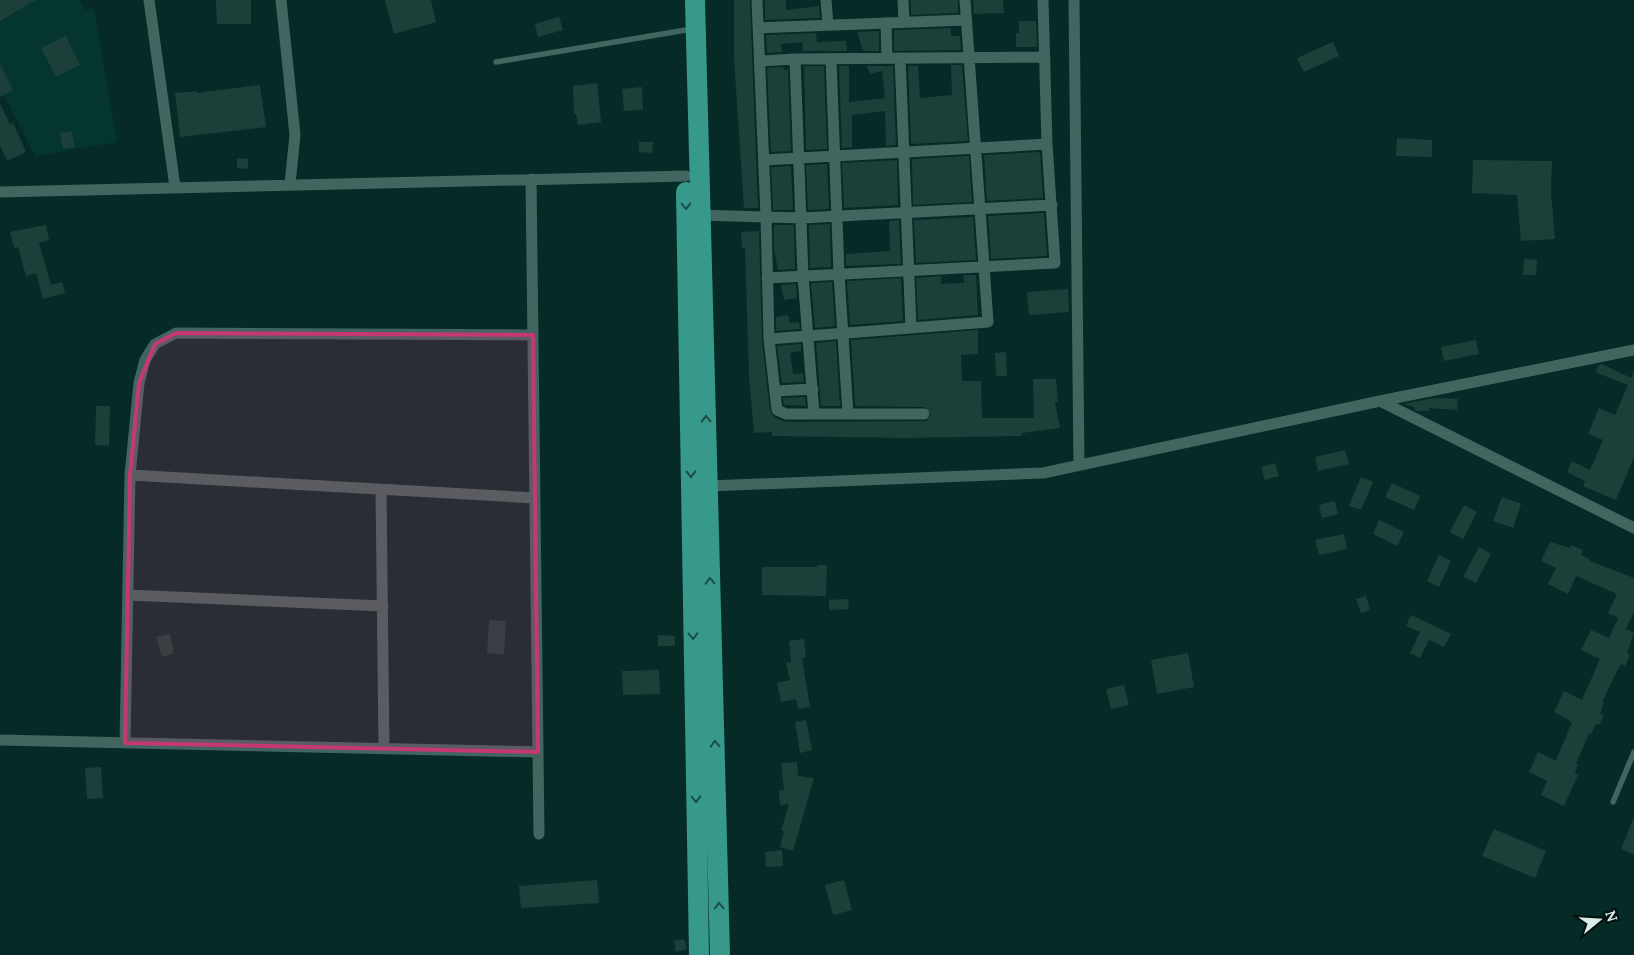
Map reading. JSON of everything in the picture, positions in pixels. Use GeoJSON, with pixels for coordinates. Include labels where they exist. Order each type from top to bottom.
{"type":"FeatureCollection","features":[{"type":"Feature","properties":{"kind":"highway"},"geometry":{"type":"LineString","coordinates":[[684,0],[686,30],[686,176],[699,955]]}},
{"type":"Feature","properties":{"kind":"highway"},"geometry":{"type":"LineString","coordinates":[[695,0],[720,955]]}},
{"type":"Feature","properties":{"kind":"street"},"geometry":{"type":"LineString","coordinates":[[149,0],[175,187]]}},
{"type":"Feature","properties":{"kind":"street"},"geometry":{"type":"LineString","coordinates":[[281,0],[295,135],[290,184]]}},
{"type":"Feature","properties":{"kind":"street"},"geometry":{"type":"LineString","coordinates":[[757,0],[766,217],[766,278],[769,339],[777,410],[781,413],[814,414],[924,414]]}},
{"type":"Feature","properties":{"kind":"street"},"geometry":{"type":"LineString","coordinates":[[826,0],[828,25]]}},
{"type":"Feature","properties":{"kind":"street"},"geometry":{"type":"LineString","coordinates":[[903,0],[904,22]]}},
{"type":"Feature","properties":{"kind":"street"},"geometry":{"type":"LineString","coordinates":[[769,339],[988,322],[965,0]]}},
{"type":"Feature","properties":{"kind":"street"},"geometry":{"type":"LineString","coordinates":[[766,278],[1055,262],[1047,144],[1043,0]]}},
{"type":"Feature","properties":{"kind":"street"},"geometry":{"type":"LineString","coordinates":[[1074,0],[1079,466]]}},
{"type":"Feature","properties":{"kind":"street"},"geometry":{"type":"LineString","coordinates":[[758,28],[966,20]]}},
{"type":"Feature","properties":{"kind":"street"},"geometry":{"type":"LineString","coordinates":[[886,23],[887,58]]}},
{"type":"Feature","properties":{"kind":"street"},"geometry":{"type":"LineString","coordinates":[[760,61],[1045,57]]}},
{"type":"Feature","properties":{"kind":"street"},"geometry":{"type":"LineString","coordinates":[[900,58],[912,328]]}},
{"type":"Feature","properties":{"kind":"street"},"geometry":{"type":"LineString","coordinates":[[796,59],[803,276],[814,414]]}},
{"type":"Feature","properties":{"kind":"street"},"geometry":{"type":"LineString","coordinates":[[832,59],[839,274],[848,414]]}},
{"type":"Feature","properties":{"kind":"street"},"geometry":{"type":"LineString","coordinates":[[764,160],[1047,144]]}},
{"type":"Feature","properties":{"kind":"street"},"geometry":{"type":"LineString","coordinates":[[0,192],[686,176]]}},
{"type":"Feature","properties":{"kind":"street"},"geometry":{"type":"LineString","coordinates":[[531,179],[538,834]]}},
{"type":"Feature","properties":{"kind":"street"},"geometry":{"type":"LineString","coordinates":[[700,215],[802,218],[1052,205]]}},
{"type":"Feature","properties":{"kind":"street"},"geometry":{"type":"LineString","coordinates":[[125,743],[130,475],[138,383],[145,360],[155,344],[176,333],[533,335]]}},
{"type":"Feature","properties":{"kind":"street"},"geometry":{"type":"LineString","coordinates":[[708,486],[1043,473],[1380,401],[1634,350]]}},
{"type":"Feature","properties":{"kind":"street"},"geometry":{"type":"LineString","coordinates":[[775,391],[813,389]]}},
{"type":"Feature","properties":{"kind":"street"},"geometry":{"type":"LineString","coordinates":[[1380,401],[1634,528]]}},
{"type":"Feature","properties":{"kind":"street"},"geometry":{"type":"LineString","coordinates":[[130,475],[535,498]]}},
{"type":"Feature","properties":{"kind":"street"},"geometry":{"type":"LineString","coordinates":[[381,489],[384,749]]}},
{"type":"Feature","properties":{"kind":"street"},"geometry":{"type":"LineString","coordinates":[[128,595],[382,606]]}},
{"type":"Feature","properties":{"kind":"street"},"geometry":{"type":"LineString","coordinates":[[0,740],[538,752]]}},
{"type":"Feature","properties":{"kind":"lane"},"geometry":{"type":"LineString","coordinates":[[496,62],[686,30]]}},
{"type":"Feature","properties":{"kind":"lane"},"geometry":{"type":"LineString","coordinates":[[1613,802],[1634,752]]}},
{"type":"Feature","properties":{"kind":"highlighted area"},"geometry":{"type":"Polygon","coordinates":[[[176,333],[533,335],[538,752],[125,743],[130,475],[139,383],[155,344],[176,333]]]}},
{"type":"Feature","properties":{"kind":"shaded area"},"geometry":{"type":"Polygon","coordinates":[[[0,0],[80,0],[85,10],[94,8],[117,142],[35,156],[0,87],[0,0]]]}},
{"type":"Feature","properties":{"kind":"building"},"geometry":{"type":"Polygon","coordinates":[[[0,0],[36,0],[0,21],[0,0]]]}},
{"type":"Feature","properties":{"kind":"building"},"geometry":{"type":"Polygon","coordinates":[[[216,0],[251,0],[251,24],[217,24],[216,0]]]}},
{"type":"Feature","properties":{"kind":"building"},"geometry":{"type":"Polygon","coordinates":[[[385,0],[431,0],[436,22],[394,34],[385,0]]]}},
{"type":"Feature","properties":{"kind":"building"},"geometry":{"type":"Polygon","coordinates":[[[734,0],[750,0],[758,208],[744,208],[734,59],[734,0]]]}},
{"type":"Feature","properties":{"kind":"building"},"geometry":{"type":"Polygon","coordinates":[[[765,0],[786,0],[786,10],[819,6],[820,18],[765,20],[765,0]]]}},
{"type":"Feature","properties":{"kind":"building"},"geometry":{"type":"Polygon","coordinates":[[[911,0],[958,0],[958,13],[911,15],[911,0]]]}},
{"type":"Feature","properties":{"kind":"building"},"geometry":{"type":"Polygon","coordinates":[[[973,0],[1003,0],[1004,13],[974,14],[973,0]]]}},
{"type":"Feature","properties":{"kind":"building"},"geometry":{"type":"Polygon","coordinates":[[[559,17],[563,30],[538,37],[535,24],[559,17]]]}},
{"type":"Feature","properties":{"kind":"building"},"geometry":{"type":"Polygon","coordinates":[[[1019,21],[1036,21],[1037,47],[1016,47],[1016,33],[1019,33],[1019,21]]]}},
{"type":"Feature","properties":{"kind":"building"},"geometry":{"type":"Polygon","coordinates":[[[951,28],[951,36],[960,36],[961,50],[894,51],[894,30],[951,28]]]}},
{"type":"Feature","properties":{"kind":"building"},"geometry":{"type":"Polygon","coordinates":[[[879,31],[879,51],[863,51],[857,32],[879,31]]]}},
{"type":"Feature","properties":{"kind":"building"},"geometry":{"type":"Polygon","coordinates":[[[816,33],[817,42],[846,41],[847,51],[803,51],[802,42],[781,44],[782,52],[767,53],[766,35],[816,33]]]}},
{"type":"Feature","properties":{"kind":"building"},"geometry":{"type":"Polygon","coordinates":[[[66,36],[80,65],[56,77],[41,48],[66,36]]]}},
{"type":"Feature","properties":{"kind":"building"},"geometry":{"type":"Polygon","coordinates":[[[1333,42],[1339,56],[1304,72],[1297,58],[1333,42]]]}},
{"type":"Feature","properties":{"kind":"building"},"geometry":{"type":"Polygon","coordinates":[[[0,64],[13,90],[0,97],[0,64]]]}},
{"type":"Feature","properties":{"kind":"building"},"geometry":{"type":"Polygon","coordinates":[[[951,65],[962,65],[968,141],[911,144],[908,66],[918,66],[920,98],[952,95],[951,65]]]}},
{"type":"Feature","properties":{"kind":"building"},"geometry":{"type":"Polygon","coordinates":[[[804,66],[824,66],[827,149],[806,150],[804,66]]]}},
{"type":"Feature","properties":{"kind":"building"},"geometry":{"type":"Polygon","coordinates":[[[839,66],[849,66],[849,102],[885,98],[882,71],[870,74],[867,66],[893,66],[896,145],[886,146],[885,111],[852,115],[852,147],[842,148],[839,66]]]}},
{"type":"Feature","properties":{"kind":"building"},"geometry":{"type":"Polygon","coordinates":[[[783,67],[784,70],[788,70],[791,151],[771,152],[767,68],[783,67]]]}},
{"type":"Feature","properties":{"kind":"building"},"geometry":{"type":"Polygon","coordinates":[[[597,83],[601,122],[578,125],[576,114],[574,114],[573,86],[597,83]]]}},
{"type":"Feature","properties":{"kind":"building"},"geometry":{"type":"Polygon","coordinates":[[[260,85],[266,127],[180,137],[175,93],[197,91],[197,93],[260,85]]]}},
{"type":"Feature","properties":{"kind":"building"},"geometry":{"type":"Polygon","coordinates":[[[642,87],[643,110],[624,111],[622,89],[642,87]]]}},
{"type":"Feature","properties":{"kind":"building"},"geometry":{"type":"Polygon","coordinates":[[[0,103],[10,125],[13,123],[26,152],[7,161],[0,145],[0,103]]]}},
{"type":"Feature","properties":{"kind":"building"},"geometry":{"type":"Polygon","coordinates":[[[72,131],[75,147],[63,149],[60,133],[72,131]]]}},
{"type":"Feature","properties":{"kind":"building"},"geometry":{"type":"Polygon","coordinates":[[[1397,138],[1432,140],[1432,157],[1396,156],[1397,138]]]}},
{"type":"Feature","properties":{"kind":"building"},"geometry":{"type":"Polygon","coordinates":[[[639,142],[653,142],[652,153],[639,152],[639,142]]]}},
{"type":"Feature","properties":{"kind":"building"},"geometry":{"type":"Polygon","coordinates":[[[1040,152],[1043,198],[987,201],[984,155],[1040,152]]]}},
{"type":"Feature","properties":{"kind":"building"},"geometry":{"type":"Polygon","coordinates":[[[969,156],[972,202],[913,205],[912,159],[969,156]]]}},
{"type":"Feature","properties":{"kind":"building"},"geometry":{"type":"Polygon","coordinates":[[[237,158],[248,159],[248,169],[237,168],[237,158]]]}},
{"type":"Feature","properties":{"kind":"building"},"geometry":{"type":"Polygon","coordinates":[[[897,160],[898,205],[844,208],[842,163],[897,160]]]}},
{"type":"Feature","properties":{"kind":"building"},"geometry":{"type":"Polygon","coordinates":[[[1473,160],[1552,161],[1551,192],[1555,239],[1521,241],[1517,195],[1472,193],[1473,160]]]}},
{"type":"Feature","properties":{"kind":"building"},"geometry":{"type":"Polygon","coordinates":[[[827,164],[829,209],[808,210],[806,165],[827,164]]]}},
{"type":"Feature","properties":{"kind":"building"},"geometry":{"type":"Polygon","coordinates":[[[791,166],[793,210],[773,210],[771,167],[791,166]]]}},
{"type":"Feature","properties":{"kind":"building"},"geometry":{"type":"Polygon","coordinates":[[[1044,213],[1047,256],[991,259],[988,216],[1044,213]]]}},
{"type":"Feature","properties":{"kind":"building"},"geometry":{"type":"Polygon","coordinates":[[[973,217],[976,260],[916,263],[914,220],[973,217]]]}},
{"type":"Feature","properties":{"kind":"building"},"geometry":{"type":"Polygon","coordinates":[[[899,220],[901,264],[846,266],[846,254],[890,251],[889,221],[899,220]]]}},
{"type":"Feature","properties":{"kind":"building"},"geometry":{"type":"Polygon","coordinates":[[[830,224],[831,267],[810,268],[809,225],[830,224]]]}},
{"type":"Feature","properties":{"kind":"building"},"geometry":{"type":"Polygon","coordinates":[[[46,225],[49,240],[39,243],[51,285],[62,282],[65,293],[43,299],[36,273],[26,276],[18,247],[14,248],[10,232],[46,225]]]}},
{"type":"Feature","properties":{"kind":"building"},"geometry":{"type":"Polygon","coordinates":[[[774,225],[794,225],[795,269],[778,270],[774,250],[774,225]]]}},
{"type":"Feature","properties":{"kind":"building"},"geometry":{"type":"Polygon","coordinates":[[[759,231],[762,340],[770,411],[774,417],[786,422],[927,421],[931,414],[924,407],[855,406],[851,340],[978,330],[978,354],[961,355],[962,381],[981,381],[982,418],[1034,418],[1033,379],[1056,379],[1058,402],[1055,402],[1060,428],[1022,433],[1022,436],[906,438],[772,436],[772,432],[754,433],[749,376],[745,248],[742,248],[741,232],[759,231]]]}},
{"type":"Feature","properties":{"kind":"building"},"geometry":{"type":"Polygon","coordinates":[[[1524,259],[1537,260],[1536,275],[1523,275],[1524,259]]]}},
{"type":"Feature","properties":{"kind":"building"},"geometry":{"type":"Polygon","coordinates":[[[963,275],[976,275],[978,315],[918,320],[916,278],[941,276],[941,284],[964,283],[963,275]]]}},
{"type":"Feature","properties":{"kind":"building"},"geometry":{"type":"Polygon","coordinates":[[[901,278],[903,321],[850,325],[847,281],[901,278]]]}},
{"type":"Feature","properties":{"kind":"building"},"geometry":{"type":"Polygon","coordinates":[[[832,282],[835,326],[815,328],[811,283],[832,282]]]}},
{"type":"Feature","properties":{"kind":"building"},"geometry":{"type":"Polygon","coordinates":[[[796,284],[797,298],[784,300],[781,285],[796,284]]]}},
{"type":"Feature","properties":{"kind":"building"},"geometry":{"type":"Polygon","coordinates":[[[1068,289],[1069,312],[1029,315],[1027,292],[1068,289]]]}},
{"type":"Feature","properties":{"kind":"building"},"geometry":{"type":"Polygon","coordinates":[[[788,315],[790,323],[799,322],[800,329],[776,331],[776,317],[788,315]]]}},
{"type":"Feature","properties":{"kind":"building"},"geometry":{"type":"Polygon","coordinates":[[[1476,340],[1479,354],[1444,361],[1441,347],[1476,340]]]}},
{"type":"Feature","properties":{"kind":"building"},"geometry":{"type":"Polygon","coordinates":[[[836,341],[840,406],[821,406],[816,343],[836,341]]]}},
{"type":"Feature","properties":{"kind":"building"},"geometry":{"type":"Polygon","coordinates":[[[801,344],[801,351],[790,353],[793,374],[803,373],[804,382],[782,383],[777,346],[801,344]]]}},
{"type":"Feature","properties":{"kind":"building"},"geometry":{"type":"Polygon","coordinates":[[[1006,352],[1007,376],[996,376],[995,353],[1006,352]]]}},
{"type":"Feature","properties":{"kind":"building"},"geometry":{"type":"Polygon","coordinates":[[[1602,364],[1631,378],[1634,370],[1634,457],[1616,500],[1583,486],[1585,481],[1567,472],[1572,461],[1590,470],[1603,440],[1588,434],[1599,408],[1615,415],[1628,385],[1595,372],[1599,365],[1602,364]]]}},
{"type":"Feature","properties":{"kind":"building"},"geometry":{"type":"Polygon","coordinates":[[[805,397],[806,406],[784,405],[783,398],[805,397]]]}},
{"type":"Feature","properties":{"kind":"building"},"geometry":{"type":"Polygon","coordinates":[[[1434,398],[1458,399],[1457,410],[1429,408],[1429,411],[1416,411],[1414,407],[1403,404],[1434,398]]]}},
{"type":"Feature","properties":{"kind":"building"},"geometry":{"type":"Polygon","coordinates":[[[96,406],[110,406],[109,446],[95,445],[96,406]]]}},
{"type":"Feature","properties":{"kind":"building"},"geometry":{"type":"Polygon","coordinates":[[[1345,450],[1349,464],[1318,471],[1315,457],[1345,450]]]}},
{"type":"Feature","properties":{"kind":"building"},"geometry":{"type":"Polygon","coordinates":[[[1275,463],[1279,476],[1265,480],[1261,467],[1275,463]]]}},
{"type":"Feature","properties":{"kind":"building"},"geometry":{"type":"Polygon","coordinates":[[[1361,477],[1373,482],[1361,510],[1349,506],[1361,477]]]}},
{"type":"Feature","properties":{"kind":"building"},"geometry":{"type":"Polygon","coordinates":[[[1392,483],[1420,496],[1414,510],[1385,497],[1392,483]]]}},
{"type":"Feature","properties":{"kind":"building"},"geometry":{"type":"Polygon","coordinates":[[[1502,497],[1521,504],[1513,528],[1493,521],[1502,497]]]}},
{"type":"Feature","properties":{"kind":"building"},"geometry":{"type":"Polygon","coordinates":[[[1335,501],[1338,514],[1322,518],[1319,505],[1335,501]]]}},
{"type":"Feature","properties":{"kind":"building"},"geometry":{"type":"Polygon","coordinates":[[[1464,505],[1477,512],[1463,539],[1450,532],[1464,505]]]}},
{"type":"Feature","properties":{"kind":"building"},"geometry":{"type":"Polygon","coordinates":[[[1379,520],[1404,532],[1397,546],[1373,534],[1379,520]]]}},
{"type":"Feature","properties":{"kind":"building"},"geometry":{"type":"Polygon","coordinates":[[[1344,534],[1347,549],[1319,555],[1315,540],[1344,534]]]}},
{"type":"Feature","properties":{"kind":"building"},"geometry":{"type":"Polygon","coordinates":[[[1550,542],[1570,548],[1571,545],[1583,550],[1581,555],[1590,559],[1590,561],[1634,578],[1634,612],[1626,629],[1634,633],[1627,653],[1630,655],[1625,666],[1621,664],[1602,702],[1604,703],[1600,713],[1604,715],[1599,725],[1596,724],[1591,734],[1589,733],[1576,764],[1578,764],[1575,773],[1578,775],[1564,806],[1541,795],[1547,781],[1529,772],[1538,752],[1556,761],[1572,722],[1554,712],[1564,691],[1582,700],[1600,659],[1581,650],[1591,630],[1609,638],[1618,618],[1608,613],[1617,594],[1576,576],[1568,594],[1548,584],[1556,568],[1541,561],[1550,542]]]}},
{"type":"Feature","properties":{"kind":"building"},"geometry":{"type":"Polygon","coordinates":[[[1479,547],[1491,554],[1476,583],[1463,577],[1479,547]]]}},
{"type":"Feature","properties":{"kind":"building"},"geometry":{"type":"Polygon","coordinates":[[[1439,555],[1451,561],[1439,587],[1427,581],[1439,555]]]}},
{"type":"Feature","properties":{"kind":"building"},"geometry":{"type":"Polygon","coordinates":[[[817,565],[827,565],[826,596],[762,595],[762,567],[817,567],[817,565]]]}},
{"type":"Feature","properties":{"kind":"building"},"geometry":{"type":"Polygon","coordinates":[[[1366,596],[1370,610],[1361,613],[1356,599],[1366,596]]]}},
{"type":"Feature","properties":{"kind":"building"},"geometry":{"type":"Polygon","coordinates":[[[848,599],[849,609],[829,610],[829,600],[848,599]]]}},
{"type":"Feature","properties":{"kind":"building"},"geometry":{"type":"Polygon","coordinates":[[[1411,615],[1451,634],[1444,647],[1429,640],[1420,658],[1410,653],[1420,632],[1406,626],[1411,615]]]}},
{"type":"Feature","properties":{"kind":"building"},"geometry":{"type":"Polygon","coordinates":[[[489,620],[506,621],[504,655],[487,653],[489,620]]]}},
{"type":"Feature","properties":{"kind":"building"},"geometry":{"type":"Polygon","coordinates":[[[170,634],[174,653],[162,657],[156,637],[170,634]]]}},
{"type":"Feature","properties":{"kind":"building"},"geometry":{"type":"Polygon","coordinates":[[[658,635],[675,636],[675,646],[658,646],[658,635]]]}},
{"type":"Feature","properties":{"kind":"building"},"geometry":{"type":"Polygon","coordinates":[[[804,639],[806,658],[802,658],[810,707],[798,709],[796,699],[781,702],[777,683],[790,680],[786,663],[791,662],[789,641],[804,639]]]}},
{"type":"Feature","properties":{"kind":"building"},"geometry":{"type":"Polygon","coordinates":[[[1188,653],[1194,687],[1157,694],[1151,660],[1188,653]]]}},
{"type":"Feature","properties":{"kind":"building"},"geometry":{"type":"Polygon","coordinates":[[[659,670],[660,694],[623,695],[622,671],[659,670]]]}},
{"type":"Feature","properties":{"kind":"building"},"geometry":{"type":"Polygon","coordinates":[[[1124,685],[1129,705],[1111,709],[1106,689],[1124,685]]]}},
{"type":"Feature","properties":{"kind":"building"},"geometry":{"type":"Polygon","coordinates":[[[806,720],[812,750],[800,753],[795,722],[806,720]]]}},
{"type":"Feature","properties":{"kind":"building"},"geometry":{"type":"Polygon","coordinates":[[[797,762],[798,776],[814,778],[793,851],[780,847],[784,831],[781,831],[789,804],[780,805],[779,791],[784,790],[781,763],[797,762]]]}},
{"type":"Feature","properties":{"kind":"building"},"geometry":{"type":"Polygon","coordinates":[[[101,767],[103,798],[87,799],[85,768],[101,767]]]}},
{"type":"Feature","properties":{"kind":"building"},"geometry":{"type":"Polygon","coordinates":[[[1634,817],[1634,855],[1621,849],[1634,817]]]}},
{"type":"Feature","properties":{"kind":"building"},"geometry":{"type":"Polygon","coordinates":[[[1494,829],[1546,851],[1535,878],[1482,856],[1494,829]]]}},
{"type":"Feature","properties":{"kind":"building"},"geometry":{"type":"Polygon","coordinates":[[[782,850],[783,866],[766,867],[765,852],[782,850]]]}},
{"type":"Feature","properties":{"kind":"building"},"geometry":{"type":"Polygon","coordinates":[[[597,880],[599,903],[521,908],[519,886],[597,880]]]}},
{"type":"Feature","properties":{"kind":"building"},"geometry":{"type":"Polygon","coordinates":[[[844,880],[852,910],[833,915],[825,885],[844,880]]]}},
{"type":"Feature","properties":{"kind":"building"},"geometry":{"type":"Polygon","coordinates":[[[684,939],[687,949],[676,952],[674,941],[684,939]]]}}]}
